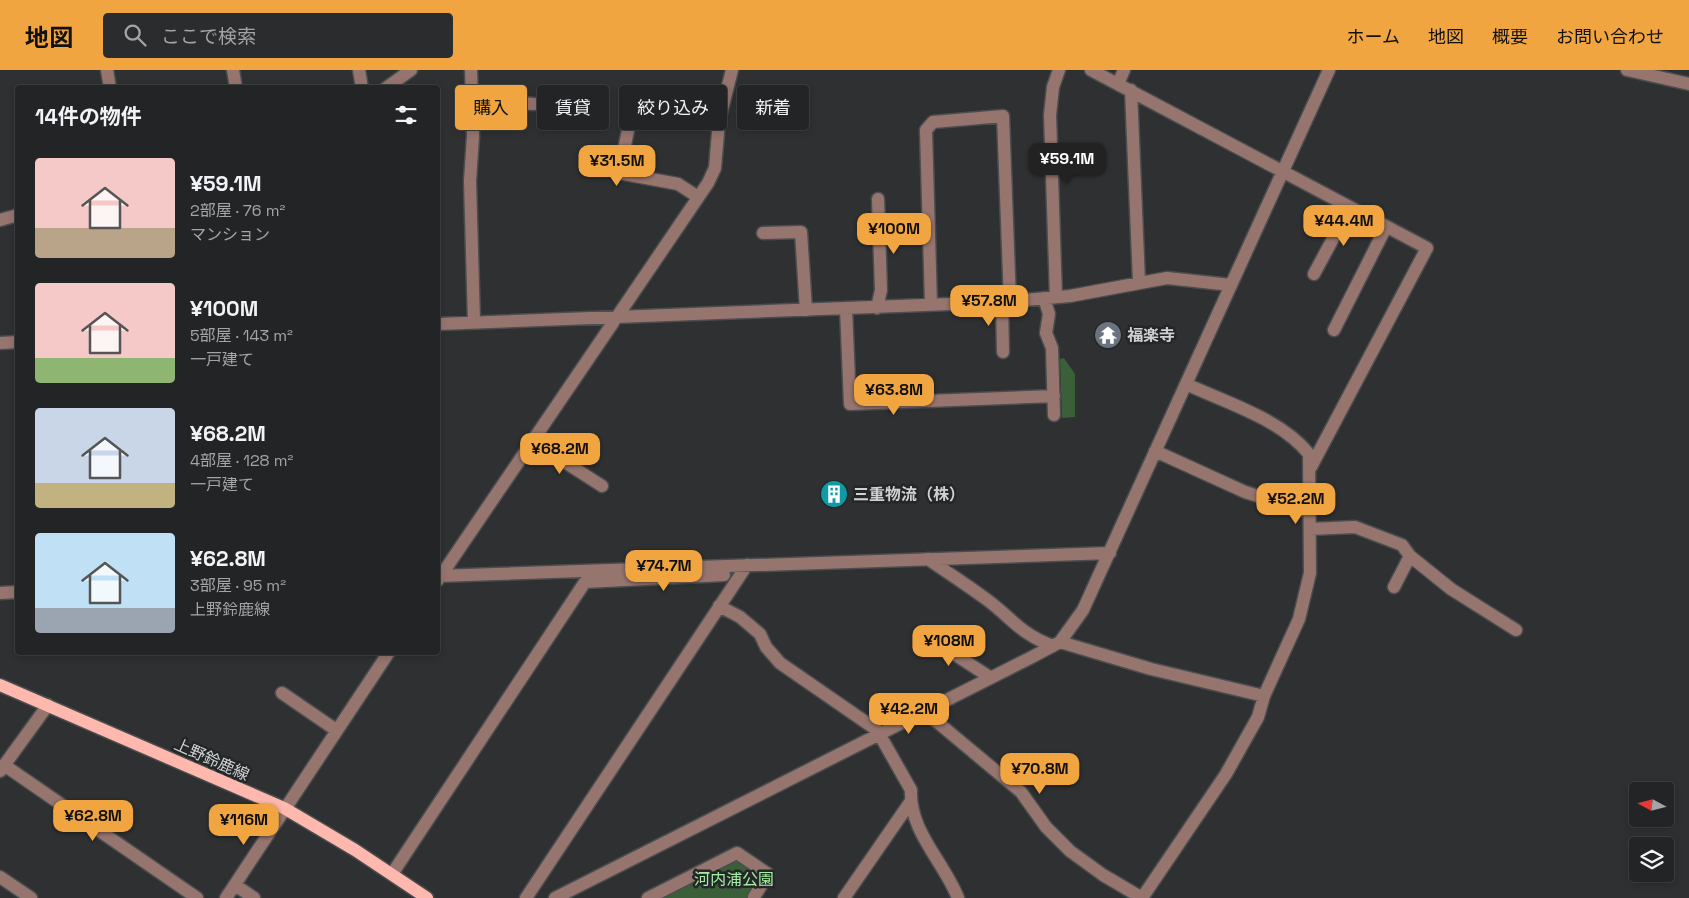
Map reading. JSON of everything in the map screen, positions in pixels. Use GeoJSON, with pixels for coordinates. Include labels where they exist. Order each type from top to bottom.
{"type":"FeatureCollection","features":[{"type":"Feature","properties":{"kind":"main road","name":"上野鈴鹿線"},"geometry":{"type":"LineString","coordinates":[[0,685],[284,808],[340,840],[427,898]]}},
{"type":"Feature","properties":{"kind":"street"},"geometry":{"type":"LineString","coordinates":[[107,70],[110,85]]}},
{"type":"Feature","properties":{"kind":"street"},"geometry":{"type":"LineString","coordinates":[[233,70],[236,85]]}},
{"type":"Feature","properties":{"kind":"street"},"geometry":{"type":"LineString","coordinates":[[359,70],[362,85]]}},
{"type":"Feature","properties":{"kind":"street"},"geometry":{"type":"LineString","coordinates":[[390,85],[411,70]]}},
{"type":"Feature","properties":{"kind":"street"},"geometry":{"type":"LineString","coordinates":[[471,70],[471,85]]}},
{"type":"Feature","properties":{"kind":"street"},"geometry":{"type":"LineString","coordinates":[[440,575],[698,197],[714,168],[720,121],[732,70]]}},
{"type":"Feature","properties":{"kind":"street"},"geometry":{"type":"LineString","coordinates":[[1054,415],[1052,348],[1046,333],[1050,298],[1050,115],[1053,87],[1059,70]]}},
{"type":"Feature","properties":{"kind":"street"},"geometry":{"type":"LineString","coordinates":[[1091,70],[1427,248],[1311,467]]}},
{"type":"Feature","properties":{"kind":"street"},"geometry":{"type":"LineString","coordinates":[[1118,84],[1124,70]]}},
{"type":"Feature","properties":{"kind":"street"},"geometry":{"type":"LineString","coordinates":[[555,898],[881,735],[1056,644],[1083,610],[1329,70]]}},
{"type":"Feature","properties":{"kind":"street"},"geometry":{"type":"LineString","coordinates":[[1626,70],[1689,84]]}},
{"type":"Feature","properties":{"kind":"street"},"geometry":{"type":"LineString","coordinates":[[1131,90],[1139,282]]}},
{"type":"Feature","properties":{"kind":"street"},"geometry":{"type":"LineString","coordinates":[[527,104],[534,104]]}},
{"type":"Feature","properties":{"kind":"street"},"geometry":{"type":"LineString","coordinates":[[931,305],[926,130],[933,122],[1003,116],[1006,302],[1003,352]]}},
{"type":"Feature","properties":{"kind":"street"},"geometry":{"type":"LineString","coordinates":[[473,130],[470,181],[474,322]]}},
{"type":"Feature","properties":{"kind":"street"},"geometry":{"type":"LineString","coordinates":[[628,130],[619,173],[678,184],[698,197]]}},
{"type":"Feature","properties":{"kind":"street"},"geometry":{"type":"LineString","coordinates":[[877,308],[881,290],[878,199]]}},
{"type":"Feature","properties":{"kind":"street"},"geometry":{"type":"LineString","coordinates":[[1314,274],[1350,207]]}},
{"type":"Feature","properties":{"kind":"street"},"geometry":{"type":"LineString","coordinates":[[0,217],[15,215]]}},
{"type":"Feature","properties":{"kind":"street"},"geometry":{"type":"LineString","coordinates":[[1334,330],[1386,227]]}},
{"type":"Feature","properties":{"kind":"street"},"geometry":{"type":"LineString","coordinates":[[763,234],[801,232],[806,310]]}},
{"type":"Feature","properties":{"kind":"street"},"geometry":{"type":"LineString","coordinates":[[440,324],[1006,302],[1050,298],[1139,282],[1179,278],[1231,285]]}},
{"type":"Feature","properties":{"kind":"street"},"geometry":{"type":"LineString","coordinates":[[846,308],[850,404],[1054,396]]}},
{"type":"Feature","properties":{"kind":"street"},"geometry":{"type":"LineString","coordinates":[[0,342],[15,342]]}},
{"type":"Feature","properties":{"kind":"street"},"geometry":{"type":"LineString","coordinates":[[924,711],[1021,792],[1046,827],[1070,851],[1104,875],[1142,898],[1226,774],[1258,717],[1264,696],[1283,655],[1306,596],[1310,573],[1311,467],[1309,454],[1304,447],[1279,427],[1186,384]]}},
{"type":"Feature","properties":{"kind":"street"},"geometry":{"type":"LineString","coordinates":[[532,441],[602,486]]}},
{"type":"Feature","properties":{"kind":"street"},"geometry":{"type":"LineString","coordinates":[[1155,450],[1245,492],[1310,512]]}},
{"type":"Feature","properties":{"kind":"street"},"geometry":{"type":"LineString","coordinates":[[1310,529],[1355,527],[1402,545],[1410,556],[1451,589],[1516,630]]}},
{"type":"Feature","properties":{"kind":"street"},"geometry":{"type":"LineString","coordinates":[[392,874],[585,582],[744,569],[928,558],[1110,553]]}},
{"type":"Feature","properties":{"kind":"street"},"geometry":{"type":"LineString","coordinates":[[1394,587],[1410,556]]}},
{"type":"Feature","properties":{"kind":"street"},"geometry":{"type":"LineString","coordinates":[[928,558],[988,600],[1022,631],[1033,638],[1264,696]]}},
{"type":"Feature","properties":{"kind":"street"},"geometry":{"type":"LineString","coordinates":[[440,578],[744,569]]}},
{"type":"Feature","properties":{"kind":"street"},"geometry":{"type":"LineString","coordinates":[[526,898],[744,569]]}},
{"type":"Feature","properties":{"kind":"street"},"geometry":{"type":"LineString","coordinates":[[0,593],[15,592]]}},
{"type":"Feature","properties":{"kind":"street"},"geometry":{"type":"LineString","coordinates":[[719,606],[740,617],[760,634],[766,647],[780,664],[824,692],[877,730],[881,735],[911,790],[911,800],[923,839],[946,870],[956,892],[945,898]]}},
{"type":"Feature","properties":{"kind":"street"},"geometry":{"type":"LineString","coordinates":[[922,633],[991,678]]}},
{"type":"Feature","properties":{"kind":"street"},"geometry":{"type":"LineString","coordinates":[[226,898],[387,655]]}},
{"type":"Feature","properties":{"kind":"street"},"geometry":{"type":"LineString","coordinates":[[282,693],[336,730]]}},
{"type":"Feature","properties":{"kind":"street"},"geometry":{"type":"LineString","coordinates":[[48,705],[2,768],[197,898]]}},
{"type":"Feature","properties":{"kind":"street"},"geometry":{"type":"LineString","coordinates":[[844,898],[911,800]]}},
{"type":"Feature","properties":{"kind":"street"},"geometry":{"type":"LineString","coordinates":[[648,898],[738,853],[768,874],[754,898]]}},
{"type":"Feature","properties":{"kind":"street"},"geometry":{"type":"LineString","coordinates":[[0,877],[32,898]]}},
{"type":"Feature","properties":{"kind":"street"},"geometry":{"type":"LineString","coordinates":[[235,885],[254,898]]}},
{"type":"Feature","properties":{"kind":"green space"},"geometry":{"type":"Polygon","coordinates":[[[1064,358],[1075,374],[1075,417],[1062,418],[1060,359],[1064,358]]]}},
{"type":"Feature","properties":{"kind":"green space","name":"河内浦公園"},"geometry":{"type":"Polygon","coordinates":[[[737,857],[764,875],[748,898],[653,898],[737,857]]]}},
{"type":"Feature","properties":{"kind":"place","name":"福楽寺"},"geometry":{"type":"Point","coordinates":[1108,335]}},
{"type":"Feature","properties":{"kind":"place","name":"三重物流（株）"},"geometry":{"type":"Point","coordinates":[834,494]}}]}
